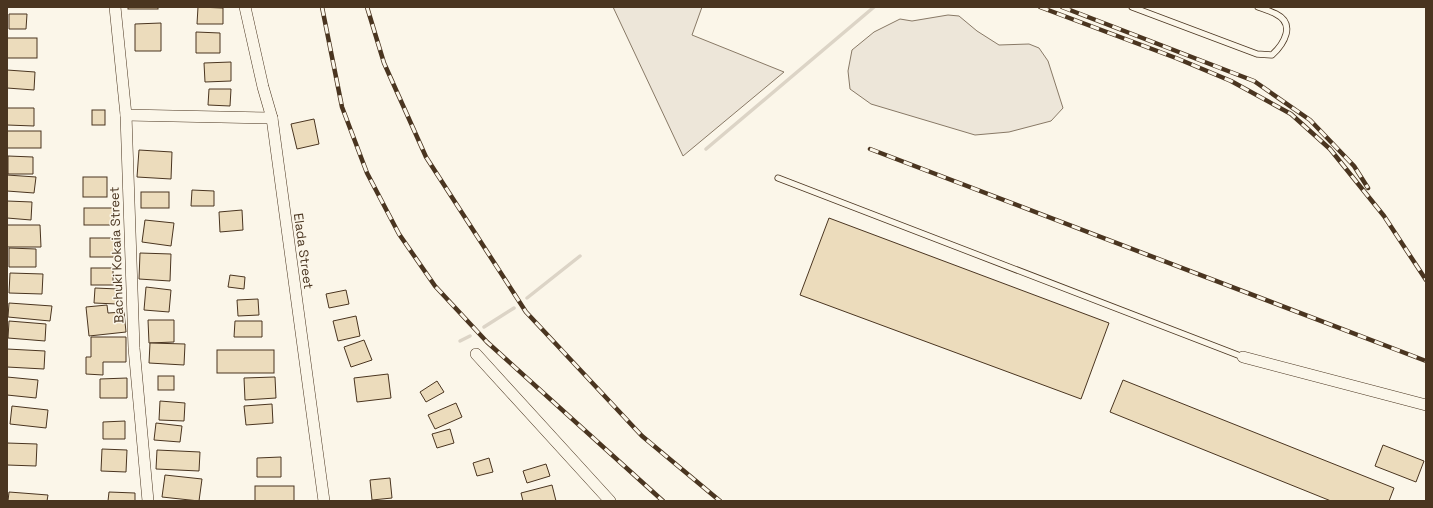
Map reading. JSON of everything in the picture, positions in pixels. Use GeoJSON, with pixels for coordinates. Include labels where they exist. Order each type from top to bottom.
{"type":"FeatureCollection","features":[{"type":"Feature","properties":{"kind":"street","name":"Bachuki Kokaia Street"},"geometry":{"type":"LineString","coordinates":[[115,7],[126,115],[134,348],[148,501]]}},
{"type":"Feature","properties":{"kind":"street","name":"Elada Street"},"geometry":{"type":"LineString","coordinates":[[245,7],[263,87],[272,118],[324,501]]}},
{"type":"Feature","properties":{"kind":"street"},"geometry":{"type":"LineString","coordinates":[[126,115],[272,118]]}},
{"type":"Feature","properties":{"kind":"street"},"geometry":{"type":"LineString","coordinates":[[476,354],[610,501]]}},
{"type":"Feature","properties":{"kind":"street"},"geometry":{"type":"LineString","coordinates":[[1243,357],[1426,405]]}},
{"type":"Feature","properties":{"kind":"lane"},"geometry":{"type":"LineString","coordinates":[[1132,7],[1257,54],[1272,55],[1279,49],[1286,39],[1284,22],[1277,14],[1258,7]]}},
{"type":"Feature","properties":{"kind":"lane"},"geometry":{"type":"LineString","coordinates":[[778,178],[1243,357]]}},
{"type":"Feature","properties":{"kind":"shaded area"},"geometry":{"type":"Polygon","coordinates":[[[613,7],[702,7],[692,35],[784,72],[683,156],[613,7]]]}},
{"type":"Feature","properties":{"kind":"shaded area"},"geometry":{"type":"Polygon","coordinates":[[[948,15],[959,16],[977,31],[999,45],[1029,44],[1039,48],[1048,61],[1063,108],[1051,121],[1009,132],[975,135],[871,104],[850,89],[848,71],[852,50],[874,32],[900,19],[912,21],[948,15]]]}},
{"type":"Feature","properties":{"kind":"building"},"geometry":{"type":"Polygon","coordinates":[[[128,7],[158,7],[158,9],[128,9],[128,7]]]}},
{"type":"Feature","properties":{"kind":"building"},"geometry":{"type":"Polygon","coordinates":[[[198,7],[223,8],[223,24],[197,24],[198,7]]]}},
{"type":"Feature","properties":{"kind":"building"},"geometry":{"type":"Polygon","coordinates":[[[9,14],[27,14],[26,29],[9,29],[9,14]]]}},
{"type":"Feature","properties":{"kind":"building"},"geometry":{"type":"Polygon","coordinates":[[[161,23],[161,51],[135,51],[135,24],[161,23]]]}},
{"type":"Feature","properties":{"kind":"building"},"geometry":{"type":"Polygon","coordinates":[[[196,32],[220,33],[220,53],[196,53],[196,32]]]}},
{"type":"Feature","properties":{"kind":"building"},"geometry":{"type":"Polygon","coordinates":[[[7,38],[37,38],[37,58],[7,58],[7,38]]]}},
{"type":"Feature","properties":{"kind":"building"},"geometry":{"type":"Polygon","coordinates":[[[231,62],[231,81],[205,82],[204,63],[231,62]]]}},
{"type":"Feature","properties":{"kind":"building"},"geometry":{"type":"Polygon","coordinates":[[[7,70],[35,72],[34,90],[7,88],[7,70]]]}},
{"type":"Feature","properties":{"kind":"building"},"geometry":{"type":"Polygon","coordinates":[[[209,89],[231,89],[230,106],[208,105],[209,89]]]}},
{"type":"Feature","properties":{"kind":"building"},"geometry":{"type":"Polygon","coordinates":[[[7,108],[34,108],[34,126],[7,125],[7,108]]]}},
{"type":"Feature","properties":{"kind":"building"},"geometry":{"type":"Polygon","coordinates":[[[92,110],[105,110],[105,125],[92,125],[92,110]]]}},
{"type":"Feature","properties":{"kind":"building"},"geometry":{"type":"Polygon","coordinates":[[[314,119],[319,144],[297,149],[291,124],[314,119]]]}},
{"type":"Feature","properties":{"kind":"building"},"geometry":{"type":"Polygon","coordinates":[[[7,131],[41,131],[41,148],[7,148],[7,131]]]}},
{"type":"Feature","properties":{"kind":"building"},"geometry":{"type":"Polygon","coordinates":[[[139,150],[172,152],[171,179],[137,177],[139,150]]]}},
{"type":"Feature","properties":{"kind":"building"},"geometry":{"type":"Polygon","coordinates":[[[8,156],[33,157],[33,174],[8,174],[8,156]]]}},
{"type":"Feature","properties":{"kind":"building"},"geometry":{"type":"Polygon","coordinates":[[[7,175],[36,177],[34,193],[7,191],[7,175]]]}},
{"type":"Feature","properties":{"kind":"building"},"geometry":{"type":"Polygon","coordinates":[[[83,177],[107,177],[107,197],[83,197],[83,177]]]}},
{"type":"Feature","properties":{"kind":"building"},"geometry":{"type":"Polygon","coordinates":[[[192,190],[214,191],[214,206],[191,206],[192,190]]]}},
{"type":"Feature","properties":{"kind":"building"},"geometry":{"type":"Polygon","coordinates":[[[141,192],[169,192],[169,208],[141,208],[141,192]]]}},
{"type":"Feature","properties":{"kind":"building"},"geometry":{"type":"Polygon","coordinates":[[[7,201],[32,202],[31,220],[7,218],[7,201]]]}},
{"type":"Feature","properties":{"kind":"building"},"geometry":{"type":"Polygon","coordinates":[[[84,208],[113,208],[113,225],[84,225],[84,208]]]}},
{"type":"Feature","properties":{"kind":"building"},"geometry":{"type":"Polygon","coordinates":[[[242,210],[243,230],[220,232],[219,212],[242,210]]]}},
{"type":"Feature","properties":{"kind":"building"},"geometry":{"type":"Polygon","coordinates":[[[829,218],[1109,323],[1081,399],[800,295],[829,218]]]}},
{"type":"Feature","properties":{"kind":"building"},"geometry":{"type":"Polygon","coordinates":[[[145,220],[174,223],[171,246],[142,242],[145,220]]]}},
{"type":"Feature","properties":{"kind":"building"},"geometry":{"type":"Polygon","coordinates":[[[7,225],[40,225],[41,247],[7,247],[7,225]]]}},
{"type":"Feature","properties":{"kind":"building"},"geometry":{"type":"Polygon","coordinates":[[[90,238],[119,238],[119,257],[90,257],[90,238]]]}},
{"type":"Feature","properties":{"kind":"building"},"geometry":{"type":"Polygon","coordinates":[[[9,248],[36,249],[36,267],[9,267],[9,248]]]}},
{"type":"Feature","properties":{"kind":"building"},"geometry":{"type":"Polygon","coordinates":[[[140,253],[171,254],[170,281],[139,279],[140,253]]]}},
{"type":"Feature","properties":{"kind":"building"},"geometry":{"type":"Polygon","coordinates":[[[91,268],[113,268],[113,285],[91,285],[91,268]]]}},
{"type":"Feature","properties":{"kind":"building"},"geometry":{"type":"Polygon","coordinates":[[[10,273],[43,274],[42,294],[9,293],[10,273]]]}},
{"type":"Feature","properties":{"kind":"building"},"geometry":{"type":"Polygon","coordinates":[[[230,275],[245,277],[244,289],[228,287],[230,275]]]}},
{"type":"Feature","properties":{"kind":"building"},"geometry":{"type":"Polygon","coordinates":[[[146,287],[171,290],[169,312],[144,310],[146,287]]]}},
{"type":"Feature","properties":{"kind":"building"},"geometry":{"type":"Polygon","coordinates":[[[95,288],[118,289],[117,304],[94,303],[95,288]]]}},
{"type":"Feature","properties":{"kind":"building"},"geometry":{"type":"Polygon","coordinates":[[[346,290],[349,304],[329,308],[326,294],[346,290]]]}},
{"type":"Feature","properties":{"kind":"building"},"geometry":{"type":"Polygon","coordinates":[[[258,299],[259,315],[238,316],[237,300],[258,299]]]}},
{"type":"Feature","properties":{"kind":"building"},"geometry":{"type":"Polygon","coordinates":[[[9,303],[52,306],[50,321],[8,317],[9,303]]]}},
{"type":"Feature","properties":{"kind":"building"},"geometry":{"type":"Polygon","coordinates":[[[107,305],[108,313],[124,312],[126,332],[89,336],[86,307],[107,305]]]}},
{"type":"Feature","properties":{"kind":"building"},"geometry":{"type":"Polygon","coordinates":[[[356,316],[360,336],[338,341],[333,321],[356,316]]]}},
{"type":"Feature","properties":{"kind":"building"},"geometry":{"type":"Polygon","coordinates":[[[148,320],[174,320],[174,342],[149,343],[148,320]]]}},
{"type":"Feature","properties":{"kind":"building"},"geometry":{"type":"Polygon","coordinates":[[[9,321],[46,324],[45,341],[8,338],[9,321]]]}},
{"type":"Feature","properties":{"kind":"building"},"geometry":{"type":"Polygon","coordinates":[[[235,321],[262,321],[262,337],[234,337],[235,321]]]}},
{"type":"Feature","properties":{"kind":"building"},"geometry":{"type":"Polygon","coordinates":[[[91,337],[126,337],[126,362],[103,362],[103,375],[86,374],[86,357],[91,357],[91,337]]]}},
{"type":"Feature","properties":{"kind":"building"},"geometry":{"type":"Polygon","coordinates":[[[364,340],[372,360],[351,367],[344,347],[364,340]]]}},
{"type":"Feature","properties":{"kind":"building"},"geometry":{"type":"Polygon","coordinates":[[[150,343],[185,344],[184,365],[149,363],[150,343]]]}},
{"type":"Feature","properties":{"kind":"building"},"geometry":{"type":"Polygon","coordinates":[[[7,349],[45,351],[44,369],[7,367],[7,349]]]}},
{"type":"Feature","properties":{"kind":"building"},"geometry":{"type":"Polygon","coordinates":[[[217,350],[274,350],[274,373],[217,373],[217,350]]]}},
{"type":"Feature","properties":{"kind":"building"},"geometry":{"type":"Polygon","coordinates":[[[388,374],[391,398],[357,402],[354,378],[388,374]]]}},
{"type":"Feature","properties":{"kind":"building"},"geometry":{"type":"Polygon","coordinates":[[[158,376],[174,376],[174,390],[158,390],[158,376]]]}},
{"type":"Feature","properties":{"kind":"building"},"geometry":{"type":"Polygon","coordinates":[[[7,377],[38,380],[36,398],[7,395],[7,377]]]}},
{"type":"Feature","properties":{"kind":"building"},"geometry":{"type":"Polygon","coordinates":[[[275,377],[276,398],[245,400],[244,378],[275,377]]]}},
{"type":"Feature","properties":{"kind":"building"},"geometry":{"type":"Polygon","coordinates":[[[127,378],[127,398],[100,398],[100,379],[127,378]]]}},
{"type":"Feature","properties":{"kind":"building"},"geometry":{"type":"Polygon","coordinates":[[[1123,380],[1394,488],[1389,501],[1331,501],[1110,412],[1123,380]]]}},
{"type":"Feature","properties":{"kind":"building"},"geometry":{"type":"Polygon","coordinates":[[[437,381],[444,392],[426,402],[420,392],[437,381]]]}},
{"type":"Feature","properties":{"kind":"building"},"geometry":{"type":"Polygon","coordinates":[[[160,401],[185,403],[184,421],[159,420],[160,401]]]}},
{"type":"Feature","properties":{"kind":"building"},"geometry":{"type":"Polygon","coordinates":[[[456,403],[462,417],[435,429],[428,415],[456,403]]]}},
{"type":"Feature","properties":{"kind":"building"},"geometry":{"type":"Polygon","coordinates":[[[272,404],[273,423],[246,425],[244,406],[272,404]]]}},
{"type":"Feature","properties":{"kind":"building"},"geometry":{"type":"Polygon","coordinates":[[[12,406],[48,410],[46,428],[10,424],[12,406]]]}},
{"type":"Feature","properties":{"kind":"building"},"geometry":{"type":"Polygon","coordinates":[[[125,421],[125,439],[103,439],[103,422],[125,421]]]}},
{"type":"Feature","properties":{"kind":"building"},"geometry":{"type":"Polygon","coordinates":[[[156,423],[182,426],[180,442],[154,440],[156,423]]]}},
{"type":"Feature","properties":{"kind":"building"},"geometry":{"type":"Polygon","coordinates":[[[450,429],[454,443],[437,448],[432,434],[450,429]]]}},
{"type":"Feature","properties":{"kind":"building"},"geometry":{"type":"Polygon","coordinates":[[[7,443],[37,444],[36,466],[7,465],[7,443]]]}},
{"type":"Feature","properties":{"kind":"building"},"geometry":{"type":"Polygon","coordinates":[[[1383,445],[1424,461],[1416,482],[1375,466],[1383,445]]]}},
{"type":"Feature","properties":{"kind":"building"},"geometry":{"type":"Polygon","coordinates":[[[102,449],[127,450],[126,472],[101,471],[102,449]]]}},
{"type":"Feature","properties":{"kind":"building"},"geometry":{"type":"Polygon","coordinates":[[[157,450],[200,452],[199,471],[156,469],[157,450]]]}},
{"type":"Feature","properties":{"kind":"building"},"geometry":{"type":"Polygon","coordinates":[[[281,457],[281,477],[257,477],[257,458],[281,457]]]}},
{"type":"Feature","properties":{"kind":"building"},"geometry":{"type":"Polygon","coordinates":[[[489,458],[493,472],[477,476],[473,463],[489,458]]]}},
{"type":"Feature","properties":{"kind":"building"},"geometry":{"type":"Polygon","coordinates":[[[546,464],[550,476],[527,483],[523,471],[546,464]]]}},
{"type":"Feature","properties":{"kind":"building"},"geometry":{"type":"Polygon","coordinates":[[[165,475],[202,479],[199,501],[162,497],[165,475]]]}},
{"type":"Feature","properties":{"kind":"building"},"geometry":{"type":"Polygon","coordinates":[[[390,478],[392,498],[372,500],[370,480],[390,478]]]}},
{"type":"Feature","properties":{"kind":"building"},"geometry":{"type":"Polygon","coordinates":[[[552,485],[556,501],[523,501],[521,493],[552,485]]]}},
{"type":"Feature","properties":{"kind":"building"},"geometry":{"type":"Polygon","coordinates":[[[255,486],[294,486],[294,501],[255,501],[255,486]]]}},
{"type":"Feature","properties":{"kind":"building"},"geometry":{"type":"Polygon","coordinates":[[[9,492],[48,495],[47,501],[8,501],[9,492]]]}},
{"type":"Feature","properties":{"kind":"building"},"geometry":{"type":"Polygon","coordinates":[[[109,492],[135,493],[135,501],[108,501],[109,492]]]}},
{"type":"Feature","properties":{"kind":"waterway"},"geometry":{"type":"LineString","coordinates":[[706,149],[874,7]]}},
{"type":"Feature","properties":{"kind":"waterway"},"geometry":{"type":"LineString","coordinates":[[527,298],[580,256]]}},
{"type":"Feature","properties":{"kind":"waterway"},"geometry":{"type":"LineString","coordinates":[[484,327],[514,308]]}},
{"type":"Feature","properties":{"kind":"waterway"},"geometry":{"type":"LineString","coordinates":[[460,341],[470,336]]}},
{"type":"Feature","properties":{"kind":"railway"},"geometry":{"type":"LineString","coordinates":[[322,7],[342,107],[367,173],[399,234],[435,286],[487,342],[663,501]]}},
{"type":"Feature","properties":{"kind":"railway"},"geometry":{"type":"LineString","coordinates":[[367,7],[384,63],[426,157],[526,312],[642,436],[720,501]]}},
{"type":"Feature","properties":{"kind":"railway"},"geometry":{"type":"LineString","coordinates":[[1040,7],[1176,58],[1231,81],[1291,114],[1330,149],[1384,216],[1426,280]]}},
{"type":"Feature","properties":{"kind":"railway"},"geometry":{"type":"LineString","coordinates":[[1062,7],[1254,81],[1310,120],[1354,166],[1368,188]]}},
{"type":"Feature","properties":{"kind":"railway"},"geometry":{"type":"LineString","coordinates":[[870,149],[1426,361]]}}]}
